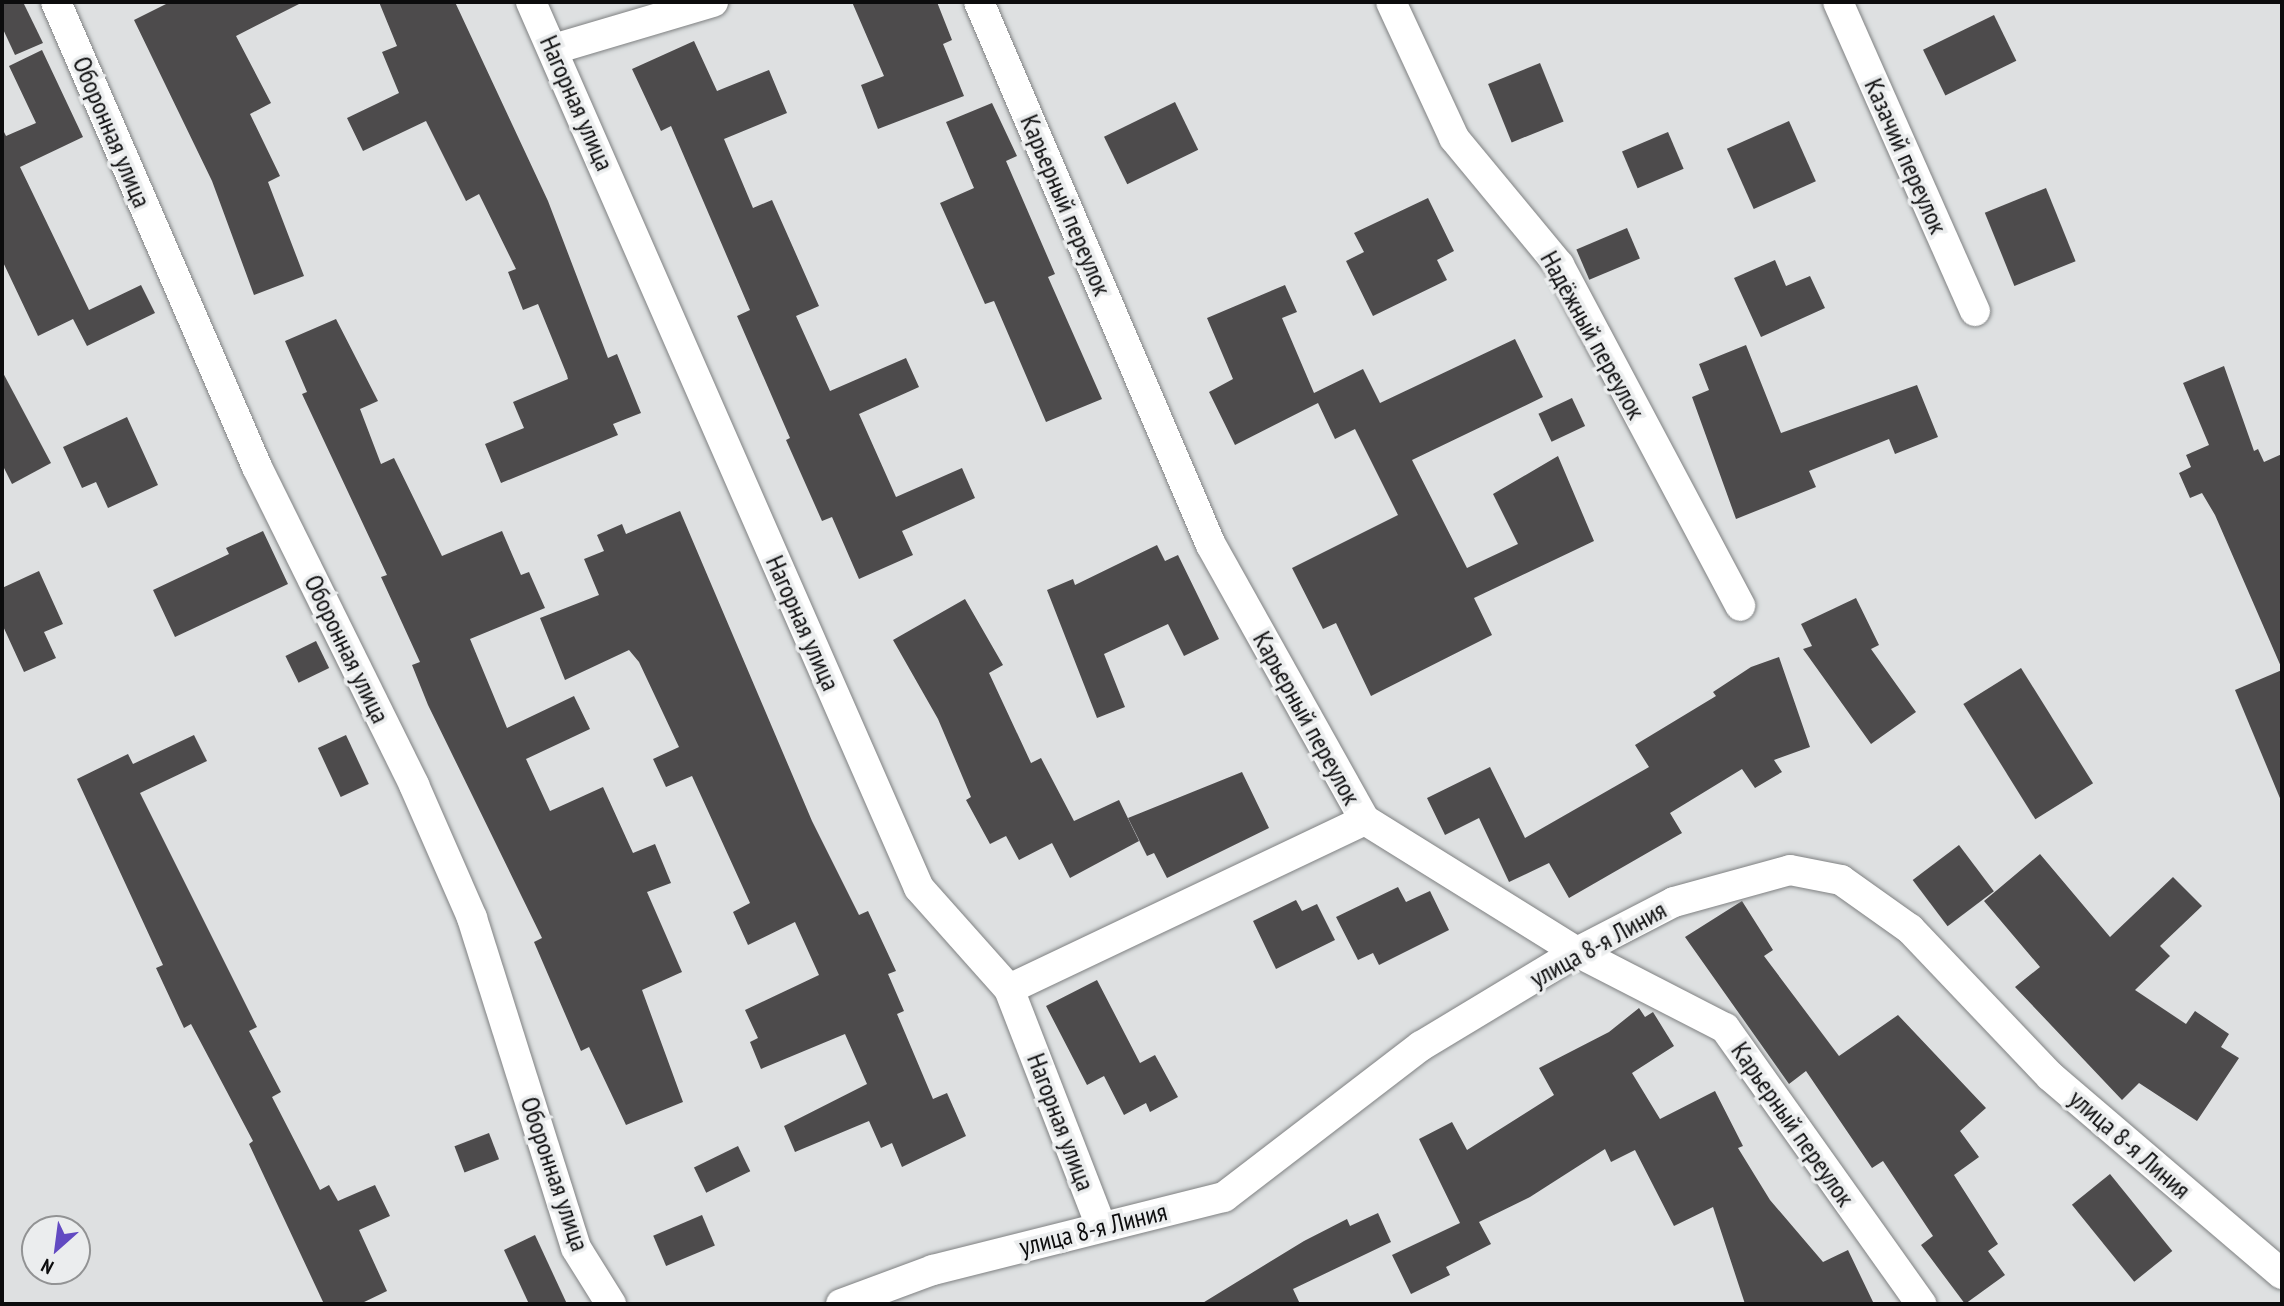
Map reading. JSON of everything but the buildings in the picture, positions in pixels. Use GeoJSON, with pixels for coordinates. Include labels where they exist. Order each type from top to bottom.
{"type":"FeatureCollection","features":[{"type":"Feature","properties":{"kind":"street","name":"Оборонная улица"},"geometry":{"type":"LineString","coordinates":[[56,2],[257,467],[414,785],[472,918],[576,1248],[611,1304]]}},
{"type":"Feature","properties":{"kind":"street","name":"Нагорная улица"},"geometry":{"type":"LineString","coordinates":[[531,2],[554,49],[919,888],[1009,989],[1101,1226]]}},
{"type":"Feature","properties":{"kind":"street"},"geometry":{"type":"LineString","coordinates":[[554,49],[713,2]]}},
{"type":"Feature","properties":{"kind":"street","name":"Карьерный переулок"},"geometry":{"type":"LineString","coordinates":[[979,2],[1210,545],[1365,821],[1577,953],[1725,1028],[1921,1304]]}},
{"type":"Feature","properties":{"kind":"street","name":"Надёжный переулок"},"geometry":{"type":"LineString","coordinates":[[1391,2],[1454,138],[1559,265],[1740,606]]}},
{"type":"Feature","properties":{"kind":"street","name":"Казачий переулок"},"geometry":{"type":"LineString","coordinates":[[1838,2],[1975,311]]}},
{"type":"Feature","properties":{"kind":"street"},"geometry":{"type":"LineString","coordinates":[[1009,989],[1365,821]]}},
{"type":"Feature","properties":{"kind":"street","name":"улица 8-я Линия"},"geometry":{"type":"LineString","coordinates":[[841,1304],[933,1270],[1224,1197],[1421,1046],[1577,953],[1674,902],[1790,870],[1841,880],[1910,929],[2050,1076],[2282,1274]]}}]}
